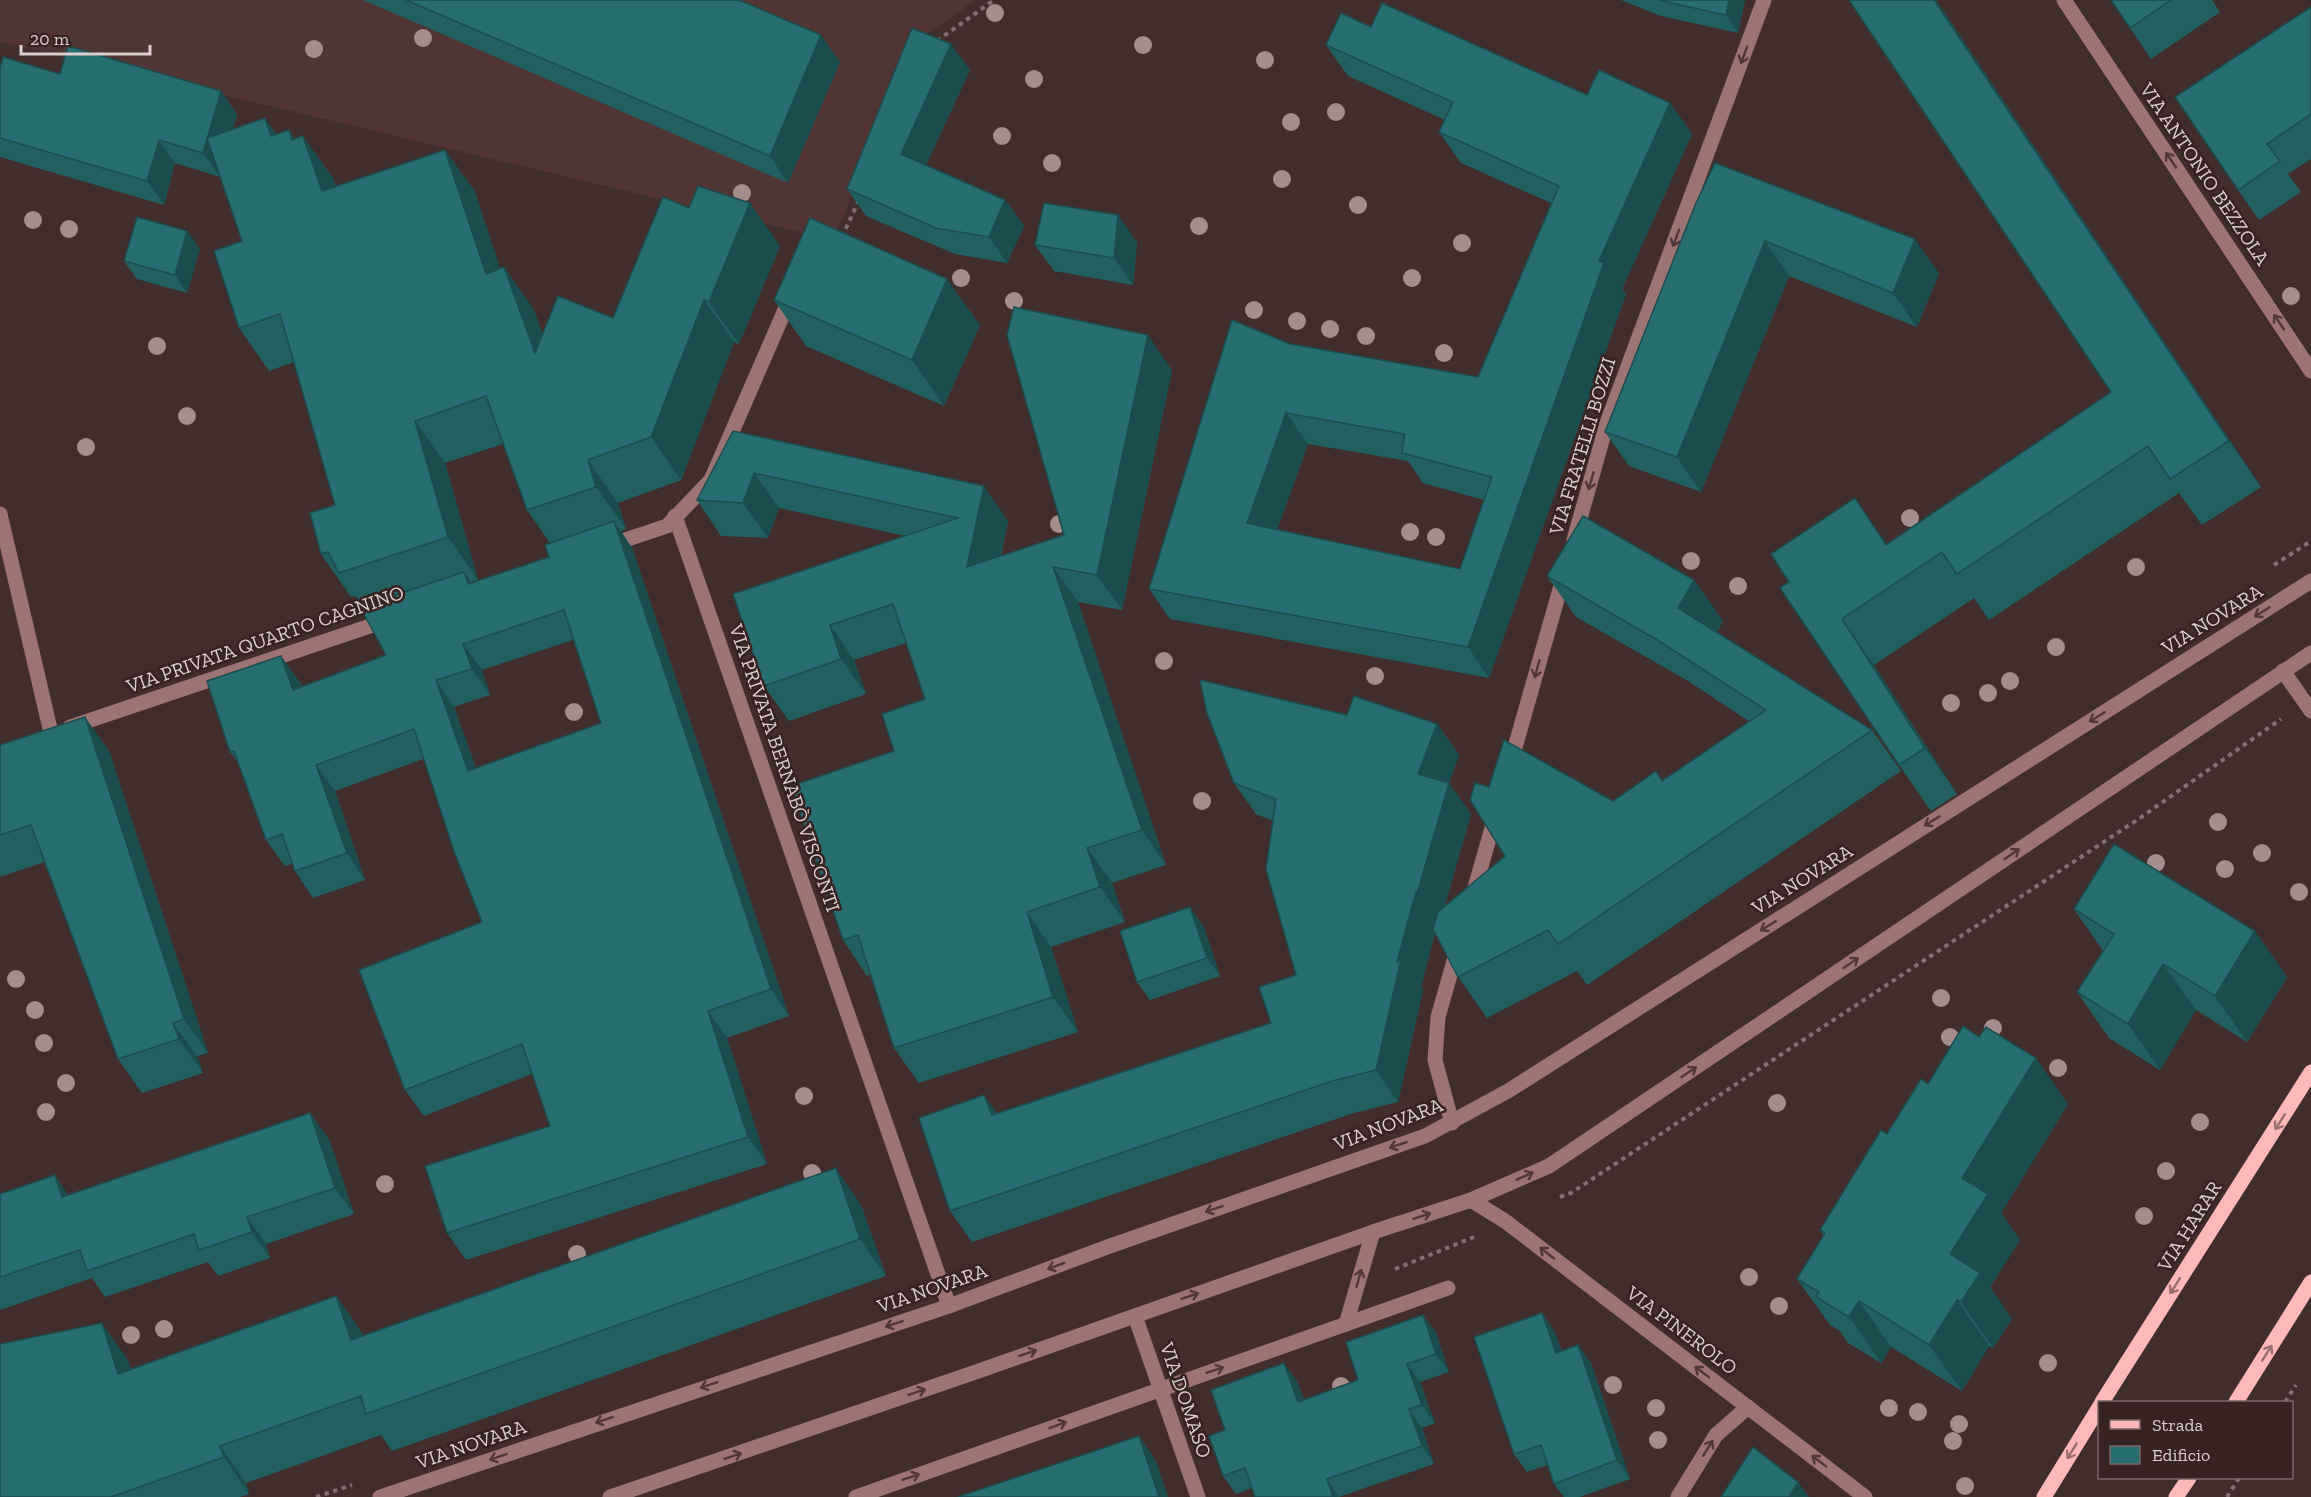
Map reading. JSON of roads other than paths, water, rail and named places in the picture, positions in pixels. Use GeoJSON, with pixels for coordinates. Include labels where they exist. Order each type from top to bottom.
{"type":"FeatureCollection","features":[{"type":"Feature","properties":{"kind":"main road","name":"VIA HARAR"},"geometry":{"type":"LineString","coordinates":[[2103,1401],[2311,1072]]}},
{"type":"Feature","properties":{"kind":"main road"},"geometry":{"type":"LineString","coordinates":[[2237,1401],[2311,1282]]}},
{"type":"Feature","properties":{"kind":"main road","name":"VIA HARAR"},"geometry":{"type":"LineString","coordinates":[[2044,1497],[2098,1409]]}},
{"type":"Feature","properties":{"kind":"main road"},"geometry":{"type":"LineString","coordinates":[[2176,1497],[2188,1479]]}},
{"type":"Feature","properties":{"kind":"street","name":"VIA FRATELLI BOZZI"},"geometry":{"type":"LineString","coordinates":[[1506,777],[1607,423],[1764,0]]}},
{"type":"Feature","properties":{"kind":"street","name":"VIA ANTONIO BEZZOLA"},"geometry":{"type":"LineString","coordinates":[[2064,0],[2311,371]]}},
{"type":"Feature","properties":{"kind":"street"},"geometry":{"type":"LineString","coordinates":[[589,552],[667,526],[711,480],[796,285]]}},
{"type":"Feature","properties":{"kind":"street","name":"VIA PRIVATA QUARTO CAGNINO"},"geometry":{"type":"LineString","coordinates":[[0,514],[46,735],[398,616]]}},
{"type":"Feature","properties":{"kind":"street","name":"VIA PRIVATA BERNABÒ VISCONTI"},"geometry":{"type":"LineString","coordinates":[[675,516],[949,1306]]}},
{"type":"Feature","properties":{"kind":"street","name":"VIA NOVARA"},"geometry":{"type":"LineString","coordinates":[[380,1497],[949,1306],[1110,1246],[1425,1136],[1452,1123],[1517,1084],[2311,581]]}},
{"type":"Feature","properties":{"kind":"street"},"geometry":{"type":"LineString","coordinates":[[610,1497],[678,1476],[1373,1232],[1471,1200],[1549,1166],[2311,653]]}},
{"type":"Feature","properties":{"kind":"street"},"geometry":{"type":"LineString","coordinates":[[2283,671],[2308,706]]}},
{"type":"Feature","properties":{"kind":"street"},"geometry":{"type":"LineString","coordinates":[[1467,914],[1500,800]]}},
{"type":"Feature","properties":{"kind":"street"},"geometry":{"type":"LineString","coordinates":[[1452,1123],[1435,1060],[1438,1017],[1461,937]]}},
{"type":"Feature","properties":{"kind":"street","name":"VIA PINEROLO"},"geometry":{"type":"LineString","coordinates":[[1471,1200],[1505,1221],[1865,1497]]}},
{"type":"Feature","properties":{"kind":"street"},"geometry":{"type":"LineString","coordinates":[[1346,1324],[1373,1232]]}},
{"type":"Feature","properties":{"kind":"street"},"geometry":{"type":"LineString","coordinates":[[856,1497],[1159,1388],[1448,1288]]}},
{"type":"Feature","properties":{"kind":"street","name":"VIA DOMASO"},"geometry":{"type":"LineString","coordinates":[[1135,1316],[1198,1497]]}},
{"type":"Feature","properties":{"kind":"street"},"geometry":{"type":"LineString","coordinates":[[1678,1497],[1716,1435],[1748,1407]]}}]}
